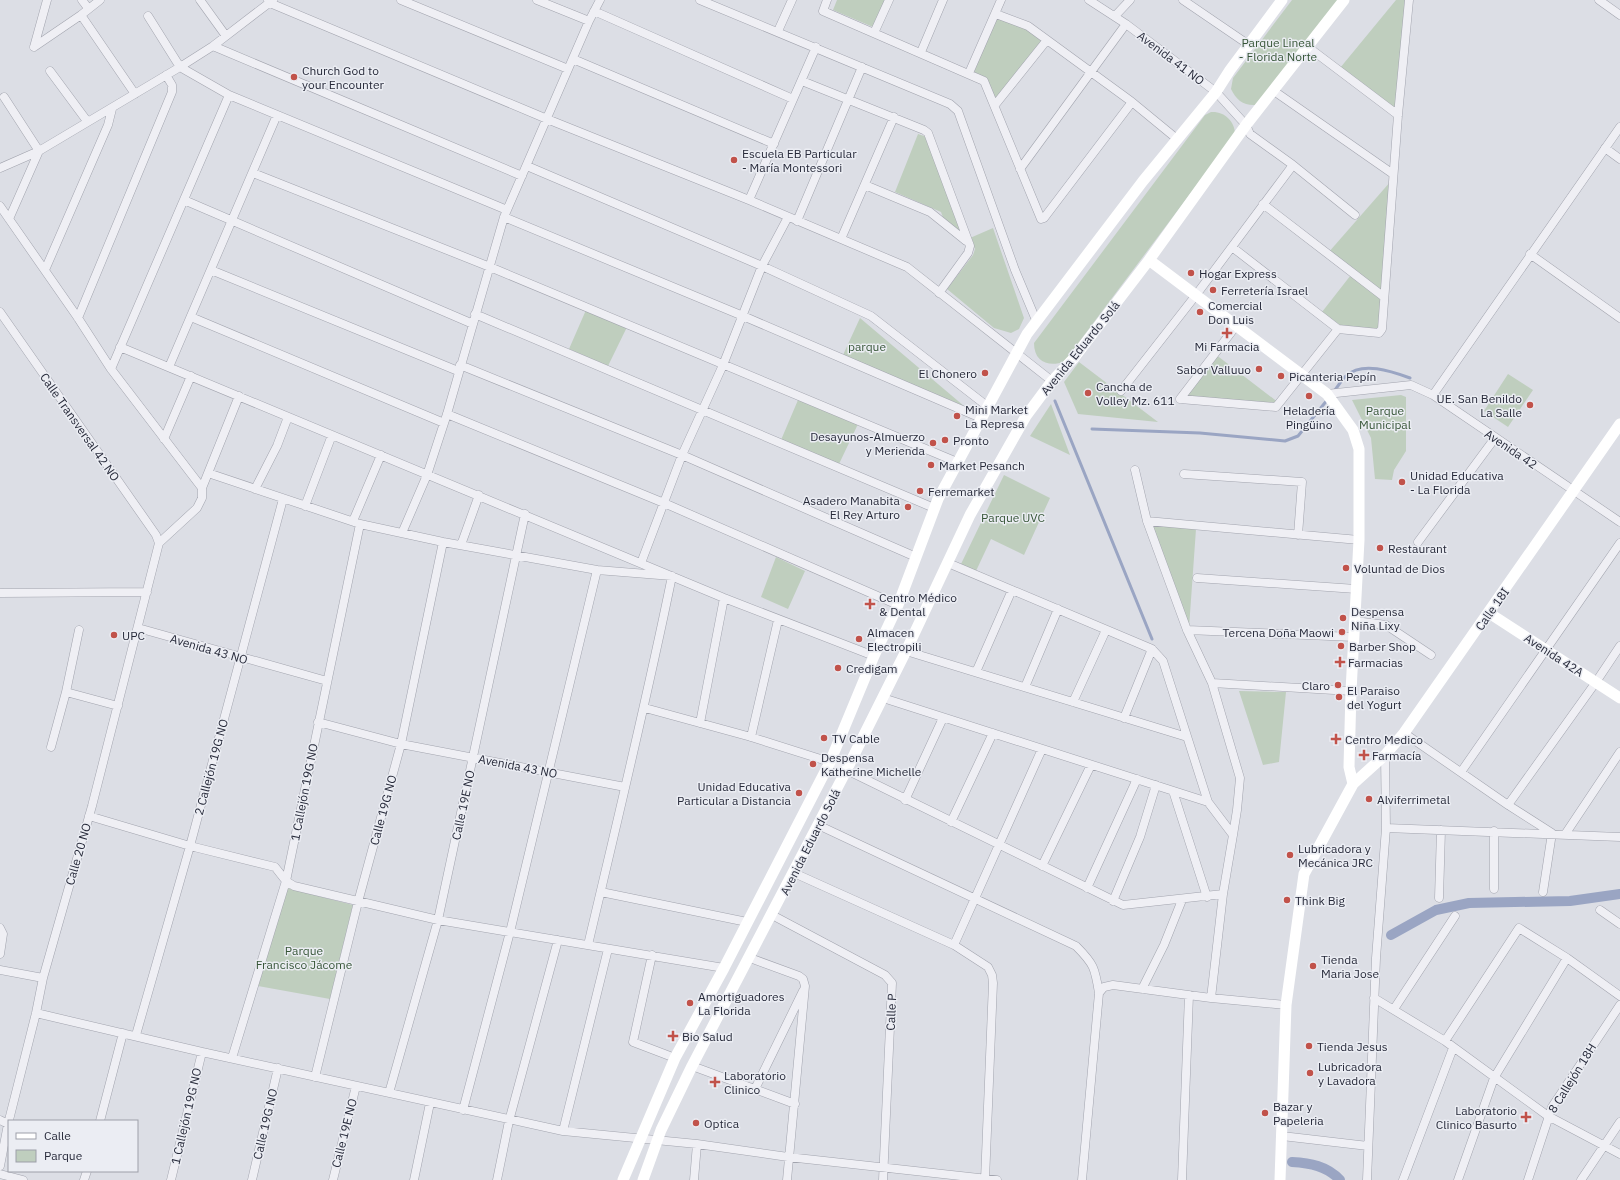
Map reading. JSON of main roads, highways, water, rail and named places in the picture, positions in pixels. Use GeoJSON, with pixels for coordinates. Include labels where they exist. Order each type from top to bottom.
{"type":"FeatureCollection","features":[{"type":"Feature","properties":{"kind":"main road","name":"Avenida Eduardo Solá"},"geometry":{"type":"LineString","coordinates":[[643,1180],[657,1141],[692,1066],[750,958],[883,698],[970,515],[1026,416],[1052,381],[1074,358],[1150,260],[1246,125],[1344,0]]}},
{"type":"Feature","properties":{"kind":"main road","name":"Avenida Eduardo Solá"},"geometry":{"type":"LineString","coordinates":[[623,1180],[675,1058],[724,968],[830,762],[874,656],[898,605],[934,508],[981,418],[1036,320],[1177,139],[1216,92],[1277,2]]}},
{"type":"Feature","properties":{"kind":"main road"},"geometry":{"type":"LineString","coordinates":[[1150,260],[1327,394],[1353,430],[1359,449],[1359,540],[1354,621],[1349,767],[1353,784],[1304,874],[1286,1005],[1280,1180]]}},
{"type":"Feature","properties":{"kind":"main road","name":"Calle 18I"},"geometry":{"type":"LineString","coordinates":[[1353,784],[1386,755],[1404,733],[1620,424]]}},
{"type":"Feature","properties":{"kind":"main road","name":"Avenida 42A"},"geometry":{"type":"LineString","coordinates":[[1489,613],[1620,698]]}},
{"type":"Feature","properties":{"kind":"waterway"},"geometry":{"type":"LineString","coordinates":[[1334,391],[1346,376],[1353,371],[1360,369],[1368,368],[1386,370],[1410,378]]}},
{"type":"Feature","properties":{"kind":"waterway"},"geometry":{"type":"LineString","coordinates":[[1092,429],[1200,433],[1285,441],[1298,436],[1328,399]]}},
{"type":"Feature","properties":{"kind":"waterway"},"geometry":{"type":"LineString","coordinates":[[1055,401],[1152,639]]}},
{"type":"Feature","properties":{"kind":"waterway"},"geometry":{"type":"LineString","coordinates":[[1391,935],[1436,910],[1469,903],[1570,901],[1620,894]]}},
{"type":"Feature","properties":{"kind":"waterway"},"geometry":{"type":"LineString","coordinates":[[1292,1162],[1305,1163],[1324,1168],[1340,1180]]}},
{"type":"Feature","properties":{"kind":"place","name":"Church God to your Encounter"},"geometry":{"type":"Point","coordinates":[294,77]}},
{"type":"Feature","properties":{"kind":"place","name":"Escuela EB Particular - María Montessori"},"geometry":{"type":"Point","coordinates":[734,160]}},
{"type":"Feature","properties":{"kind":"place","name":"Hogar Express"},"geometry":{"type":"Point","coordinates":[1191,273]}},
{"type":"Feature","properties":{"kind":"place","name":"Ferretería Israel"},"geometry":{"type":"Point","coordinates":[1213,290]}},
{"type":"Feature","properties":{"kind":"place","name":"Comercial Don Luis"},"geometry":{"type":"Point","coordinates":[1200,312]}},
{"type":"Feature","properties":{"kind":"place","name":"Mi Farmacia"},"geometry":{"type":"Point","coordinates":[1227,333]}},
{"type":"Feature","properties":{"kind":"place","name":"Sabor Valluuo"},"geometry":{"type":"Point","coordinates":[1259,369]}},
{"type":"Feature","properties":{"kind":"place","name":"El Chonero"},"geometry":{"type":"Point","coordinates":[985,373]}},
{"type":"Feature","properties":{"kind":"place","name":"Picanteria Pepín"},"geometry":{"type":"Point","coordinates":[1281,376]}},
{"type":"Feature","properties":{"kind":"place","name":"Cancha de Volley Mz. 611"},"geometry":{"type":"Point","coordinates":[1088,393]}},
{"type":"Feature","properties":{"kind":"place","name":"Heladería Pingüino"},"geometry":{"type":"Point","coordinates":[1309,396]}},
{"type":"Feature","properties":{"kind":"place","name":"UE. San Benildo La Salle"},"geometry":{"type":"Point","coordinates":[1530,405]}},
{"type":"Feature","properties":{"kind":"place","name":"Mini Market La Represa"},"geometry":{"type":"Point","coordinates":[957,416]}},
{"type":"Feature","properties":{"kind":"place","name":"Pronto"},"geometry":{"type":"Point","coordinates":[945,440]}},
{"type":"Feature","properties":{"kind":"place","name":"Desayunos-Almuerzo y Merienda"},"geometry":{"type":"Point","coordinates":[933,443]}},
{"type":"Feature","properties":{"kind":"place","name":"Market Pesanch"},"geometry":{"type":"Point","coordinates":[931,465]}},
{"type":"Feature","properties":{"kind":"place","name":"Unidad Educativa - La Florida"},"geometry":{"type":"Point","coordinates":[1402,482]}},
{"type":"Feature","properties":{"kind":"place","name":"Ferremarket"},"geometry":{"type":"Point","coordinates":[920,491]}},
{"type":"Feature","properties":{"kind":"place","name":"Asadero Manabita El Rey Arturo"},"geometry":{"type":"Point","coordinates":[908,507]}},
{"type":"Feature","properties":{"kind":"place","name":"Restaurant"},"geometry":{"type":"Point","coordinates":[1380,548]}},
{"type":"Feature","properties":{"kind":"place","name":"Voluntad de Dios"},"geometry":{"type":"Point","coordinates":[1346,568]}},
{"type":"Feature","properties":{"kind":"place","name":"Centro Médico & Dental"},"geometry":{"type":"Point","coordinates":[870,604]}},
{"type":"Feature","properties":{"kind":"place","name":"Despensa Niña Lixy"},"geometry":{"type":"Point","coordinates":[1343,618]}},
{"type":"Feature","properties":{"kind":"place","name":"Tercena Doña Maowi"},"geometry":{"type":"Point","coordinates":[1342,632]}},
{"type":"Feature","properties":{"kind":"place","name":"UPC"},"geometry":{"type":"Point","coordinates":[114,635]}},
{"type":"Feature","properties":{"kind":"place","name":"Almacen Electropili"},"geometry":{"type":"Point","coordinates":[859,639]}},
{"type":"Feature","properties":{"kind":"place","name":"Barber Shop"},"geometry":{"type":"Point","coordinates":[1341,646]}},
{"type":"Feature","properties":{"kind":"place","name":"Farmacias"},"geometry":{"type":"Point","coordinates":[1340,662]}},
{"type":"Feature","properties":{"kind":"place","name":"Credigam"},"geometry":{"type":"Point","coordinates":[838,668]}},
{"type":"Feature","properties":{"kind":"place","name":"Claro"},"geometry":{"type":"Point","coordinates":[1338,685]}},
{"type":"Feature","properties":{"kind":"place","name":"El Paraiso del Yogurt"},"geometry":{"type":"Point","coordinates":[1339,697]}},
{"type":"Feature","properties":{"kind":"place","name":"TV Cable"},"geometry":{"type":"Point","coordinates":[824,738]}},
{"type":"Feature","properties":{"kind":"place","name":"Centro Medico"},"geometry":{"type":"Point","coordinates":[1336,739]}},
{"type":"Feature","properties":{"kind":"place","name":"Farmacía"},"geometry":{"type":"Point","coordinates":[1364,755]}},
{"type":"Feature","properties":{"kind":"place","name":"Despensa Katherine Michelle"},"geometry":{"type":"Point","coordinates":[813,764]}},
{"type":"Feature","properties":{"kind":"place","name":"Unidad Educativa Particular a Distancia"},"geometry":{"type":"Point","coordinates":[799,793]}},
{"type":"Feature","properties":{"kind":"place","name":"Alviferrimetal"},"geometry":{"type":"Point","coordinates":[1369,799]}},
{"type":"Feature","properties":{"kind":"place","name":"Lubricadora y Mecánica JRC"},"geometry":{"type":"Point","coordinates":[1290,855]}},
{"type":"Feature","properties":{"kind":"place","name":"Think Big"},"geometry":{"type":"Point","coordinates":[1287,900]}},
{"type":"Feature","properties":{"kind":"place","name":"Tienda Maria Jose"},"geometry":{"type":"Point","coordinates":[1313,966]}},
{"type":"Feature","properties":{"kind":"place","name":"Amortiguadores La Florida"},"geometry":{"type":"Point","coordinates":[690,1003]}},
{"type":"Feature","properties":{"kind":"place","name":"Bio Salud"},"geometry":{"type":"Point","coordinates":[673,1036]}},
{"type":"Feature","properties":{"kind":"place","name":"Tienda Jesus"},"geometry":{"type":"Point","coordinates":[1309,1046]}},
{"type":"Feature","properties":{"kind":"place","name":"Lubricadora y Lavadora"},"geometry":{"type":"Point","coordinates":[1310,1073]}},
{"type":"Feature","properties":{"kind":"place","name":"Laboratorio Clinico"},"geometry":{"type":"Point","coordinates":[715,1082]}},
{"type":"Feature","properties":{"kind":"place","name":"Bazar y Papeleria"},"geometry":{"type":"Point","coordinates":[1265,1113]}},
{"type":"Feature","properties":{"kind":"place","name":"Laboratorio Clinico Basurto"},"geometry":{"type":"Point","coordinates":[1526,1117]}},
{"type":"Feature","properties":{"kind":"place","name":"Optica"},"geometry":{"type":"Point","coordinates":[696,1123]}},
{"type":"Feature","properties":{"kind":"park label","name":"Parque Lineal - Florida Norte"},"geometry":{"type":"Point","coordinates":[1278,49]}},
{"type":"Feature","properties":{"kind":"park label","name":"parque"},"geometry":{"type":"Point","coordinates":[867,346]}},
{"type":"Feature","properties":{"kind":"park label","name":"Parque Municipal"},"geometry":{"type":"Point","coordinates":[1385,417]}},
{"type":"Feature","properties":{"kind":"park label","name":"Parque UVC"},"geometry":{"type":"Point","coordinates":[1013,517]}},
{"type":"Feature","properties":{"kind":"park label","name":"Parque Francisco Jácome"},"geometry":{"type":"Point","coordinates":[304,957]}}]}
